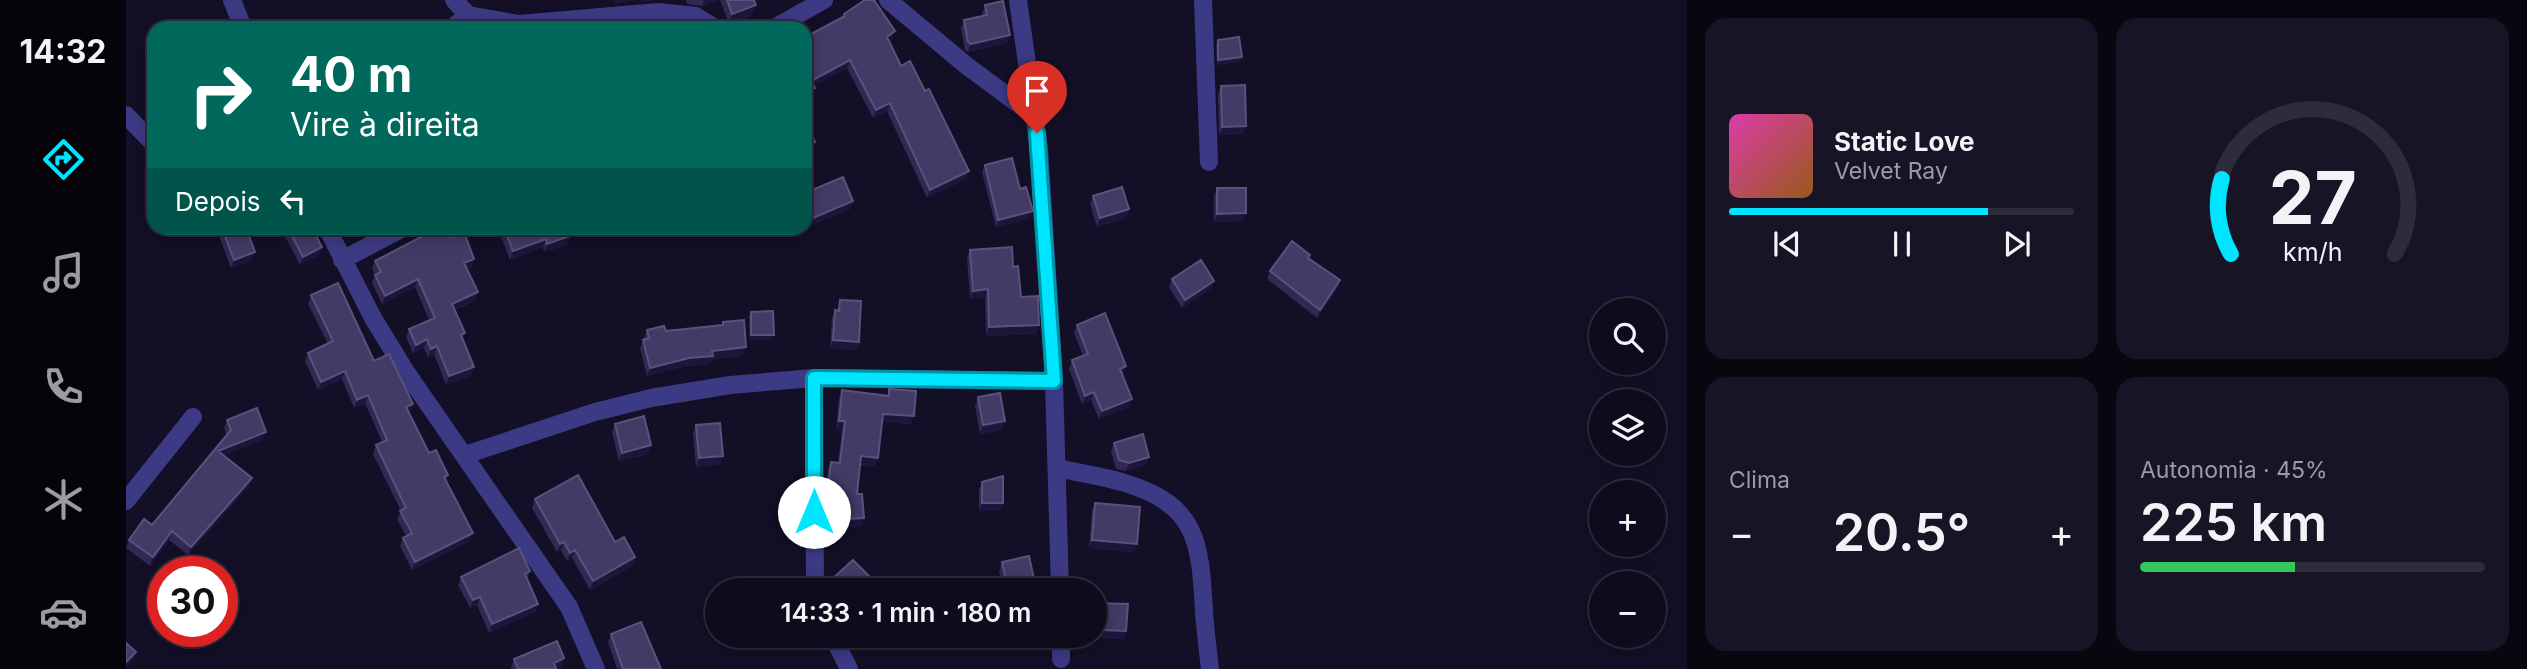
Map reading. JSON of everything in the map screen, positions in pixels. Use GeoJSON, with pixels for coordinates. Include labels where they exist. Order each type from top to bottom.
{"type":"FeatureCollection","features":[{"type":"Feature","properties":{"kind":"street"},"geometry":{"type":"LineString","coordinates":[[232,0],[240,21]]}},
{"type":"Feature","properties":{"kind":"street"},"geometry":{"type":"LineString","coordinates":[[454,0],[468,15],[502,21]]}},
{"type":"Feature","properties":{"kind":"street"},"geometry":{"type":"LineString","coordinates":[[786,21],[824,0]]}},
{"type":"Feature","properties":{"kind":"street"},"geometry":{"type":"LineString","coordinates":[[888,0],[967,66],[1036,117]]}},
{"type":"Feature","properties":{"kind":"street"},"geometry":{"type":"LineString","coordinates":[[1018,0],[1036,117],[1054,381],[1060,578]]}},
{"type":"Feature","properties":{"kind":"street"},"geometry":{"type":"LineString","coordinates":[[1203,0],[1209,162]]}},
{"type":"Feature","properties":{"kind":"street"},"geometry":{"type":"LineString","coordinates":[[557,21],[671,12],[696,16],[704,21]]}},
{"type":"Feature","properties":{"kind":"street"},"geometry":{"type":"LineString","coordinates":[[461,21],[468,15]]}},
{"type":"Feature","properties":{"kind":"street"},"geometry":{"type":"LineString","coordinates":[[126,115],[147,137]]}},
{"type":"Feature","properties":{"kind":"street"},"geometry":{"type":"LineString","coordinates":[[330,235],[373,318],[406,372],[569,607],[596,669]]}},
{"type":"Feature","properties":{"kind":"street"},"geometry":{"type":"LineString","coordinates":[[342,260],[390,235]]}},
{"type":"Feature","properties":{"kind":"street"},"geometry":{"type":"LineString","coordinates":[[465,455],[595,412],[651,398],[730,385],[814,378],[1054,381]]}},
{"type":"Feature","properties":{"kind":"street"},"geometry":{"type":"LineString","coordinates":[[814,378],[815,578]]}},
{"type":"Feature","properties":{"kind":"street"},"geometry":{"type":"LineString","coordinates":[[126,501],[193,418]]}},
{"type":"Feature","properties":{"kind":"street"},"geometry":{"type":"LineString","coordinates":[[1057,468],[1126,483],[1163,500],[1186,519],[1197,542],[1202,567],[1210,669]]}},
{"type":"Feature","properties":{"kind":"street"},"geometry":{"type":"LineString","coordinates":[[838,648],[849,669]]}},
{"type":"Feature","properties":{"kind":"street"},"geometry":{"type":"LineString","coordinates":[[1062,648],[1062,659]]}},
{"type":"Feature","properties":{"kind":"building"},"geometry":{"type":"Polygon","coordinates":[[[727,0],[754,0],[756,5],[732,14],[727,0]]]}},
{"type":"Feature","properties":{"kind":"building"},"geometry":{"type":"Polygon","coordinates":[[[865,0],[874,0],[895,31],[887,37],[901,66],[910,61],[925,91],[929,89],[969,171],[930,190],[890,103],[876,110],[850,60],[812,80],[812,33],[845,16],[844,14],[865,0]]]}},
{"type":"Feature","properties":{"kind":"building"},"geometry":{"type":"Polygon","coordinates":[[[1003,1],[1010,35],[971,44],[968,42],[964,20],[987,15],[985,5],[1003,1]]]}},
{"type":"Feature","properties":{"kind":"building"},"geometry":{"type":"Polygon","coordinates":[[[1239,37],[1242,57],[1218,60],[1218,40],[1239,37]]]}},
{"type":"Feature","properties":{"kind":"building"},"geometry":{"type":"Polygon","coordinates":[[[1245,85],[1246,126],[1222,127],[1221,86],[1245,85]]]}},
{"type":"Feature","properties":{"kind":"building"},"geometry":{"type":"Polygon","coordinates":[[[1012,158],[1020,189],[1026,187],[1033,211],[998,220],[985,165],[1012,158]]]}},
{"type":"Feature","properties":{"kind":"building"},"geometry":{"type":"Polygon","coordinates":[[[843,177],[853,201],[813,218],[812,190],[843,177]]]}},
{"type":"Feature","properties":{"kind":"building"},"geometry":{"type":"Polygon","coordinates":[[[1122,187],[1129,209],[1100,218],[1093,196],[1122,187]]]}},
{"type":"Feature","properties":{"kind":"building"},"geometry":{"type":"Polygon","coordinates":[[[1217,188],[1246,188],[1246,213],[1217,214],[1217,188]]]}},
{"type":"Feature","properties":{"kind":"building"},"geometry":{"type":"Polygon","coordinates":[[[225,235],[249,235],[255,252],[234,260],[225,235]]]}},
{"type":"Feature","properties":{"kind":"building"},"geometry":{"type":"Polygon","coordinates":[[[292,235],[316,235],[322,247],[303,257],[292,235]]]}},
{"type":"Feature","properties":{"kind":"building"},"geometry":{"type":"Polygon","coordinates":[[[425,235],[465,235],[474,259],[464,263],[478,292],[452,304],[465,333],[461,335],[474,367],[449,376],[437,346],[431,349],[427,339],[416,345],[409,329],[435,318],[418,279],[385,296],[375,275],[381,272],[375,261],[425,235]]]}},
{"type":"Feature","properties":{"kind":"building"},"geometry":{"type":"Polygon","coordinates":[[[507,235],[570,236],[547,244],[546,239],[513,251],[507,235]]]}},
{"type":"Feature","properties":{"kind":"building"},"geometry":{"type":"Polygon","coordinates":[[[1292,241],[1310,255],[1308,258],[1340,280],[1320,310],[1270,271],[1292,241]]]}},
{"type":"Feature","properties":{"kind":"building"},"geometry":{"type":"Polygon","coordinates":[[[1012,247],[1013,267],[1018,266],[1021,297],[1038,296],[1039,325],[989,327],[988,289],[973,291],[970,250],[1012,247]]]}},
{"type":"Feature","properties":{"kind":"building"},"geometry":{"type":"Polygon","coordinates":[[[1201,260],[1214,281],[1185,300],[1172,279],[1201,260]]]}},
{"type":"Feature","properties":{"kind":"building"},"geometry":{"type":"Polygon","coordinates":[[[338,283],[374,361],[389,354],[413,404],[406,407],[429,453],[436,450],[448,475],[444,477],[473,533],[415,562],[403,538],[412,533],[400,511],[406,508],[376,445],[387,440],[368,395],[357,400],[345,371],[321,382],[308,353],[333,341],[311,295],[338,283]]]}},
{"type":"Feature","properties":{"kind":"building"},"geometry":{"type":"Polygon","coordinates":[[[840,300],[861,301],[859,342],[833,340],[835,310],[839,311],[840,300]]]}},
{"type":"Feature","properties":{"kind":"building"},"geometry":{"type":"Polygon","coordinates":[[[773,311],[774,335],[751,335],[751,312],[773,311]]]}},
{"type":"Feature","properties":{"kind":"building"},"geometry":{"type":"Polygon","coordinates":[[[1105,313],[1126,366],[1120,369],[1132,399],[1102,411],[1094,392],[1085,396],[1072,360],[1088,354],[1077,325],[1105,313]]]}},
{"type":"Feature","properties":{"kind":"building"},"geometry":{"type":"Polygon","coordinates":[[[744,320],[746,347],[712,351],[713,356],[689,358],[650,368],[643,340],[649,338],[647,330],[664,326],[666,331],[744,320]]]}},
{"type":"Feature","properties":{"kind":"building"},"geometry":{"type":"Polygon","coordinates":[[[889,389],[916,391],[914,416],[883,414],[878,458],[861,456],[857,494],[862,494],[864,518],[831,520],[831,462],[840,463],[845,421],[839,421],[842,390],[889,396],[889,389]]]}},
{"type":"Feature","properties":{"kind":"building"},"geometry":{"type":"Polygon","coordinates":[[[1000,393],[1005,421],[983,425],[978,397],[1000,393]]]}},
{"type":"Feature","properties":{"kind":"building"},"geometry":{"type":"Polygon","coordinates":[[[257,408],[266,432],[218,451],[252,478],[191,547],[172,531],[152,556],[129,540],[144,519],[152,525],[231,430],[227,420],[257,408]]]}},
{"type":"Feature","properties":{"kind":"building"},"geometry":{"type":"Polygon","coordinates":[[[644,416],[651,445],[622,453],[615,424],[644,416]]]}},
{"type":"Feature","properties":{"kind":"building"},"geometry":{"type":"Polygon","coordinates":[[[720,423],[723,456],[699,458],[696,425],[720,423]]]}},
{"type":"Feature","properties":{"kind":"building"},"geometry":{"type":"Polygon","coordinates":[[[1143,434],[1149,457],[1129,463],[1119,460],[1114,443],[1143,434]]]}},
{"type":"Feature","properties":{"kind":"building"},"geometry":{"type":"Polygon","coordinates":[[[578,475],[615,542],[624,537],[635,557],[593,581],[575,550],[570,553],[564,542],[560,544],[535,499],[578,475]]]}},
{"type":"Feature","properties":{"kind":"building"},"geometry":{"type":"Polygon","coordinates":[[[1003,476],[1003,503],[982,503],[982,482],[1003,476]]]}},
{"type":"Feature","properties":{"kind":"building"},"geometry":{"type":"Polygon","coordinates":[[[1095,503],[1140,507],[1137,544],[1092,540],[1095,503]]]}},
{"type":"Feature","properties":{"kind":"building"},"geometry":{"type":"Polygon","coordinates":[[[519,548],[530,571],[525,574],[538,604],[492,624],[480,597],[473,600],[461,577],[519,548]]]}},
{"type":"Feature","properties":{"kind":"building"},"geometry":{"type":"Polygon","coordinates":[[[1029,556],[1034,578],[1005,578],[1002,562],[1029,556]]]}},
{"type":"Feature","properties":{"kind":"building"},"geometry":{"type":"Polygon","coordinates":[[[853,560],[870,577],[869,578],[833,578],[853,560]]]}},
{"type":"Feature","properties":{"kind":"building"},"geometry":{"type":"Polygon","coordinates":[[[1107,603],[1128,604],[1126,631],[1107,630],[1107,603]]]}},
{"type":"Feature","properties":{"kind":"building"},"geometry":{"type":"Polygon","coordinates":[[[641,622],[661,669],[623,669],[611,634],[641,622]]]}},
{"type":"Feature","properties":{"kind":"building"},"geometry":{"type":"Polygon","coordinates":[[[557,641],[564,658],[554,663],[556,669],[518,669],[514,659],[557,641]]]}},
{"type":"Feature","properties":{"kind":"building"},"geometry":{"type":"Polygon","coordinates":[[[126,643],[136,652],[126,662],[126,643]]]}},
{"type":"Feature","properties":{"kind":"route"},"geometry":{"type":"LineString","coordinates":[[814,512],[814,378],[1054,381],[1037,133]]}}]}
